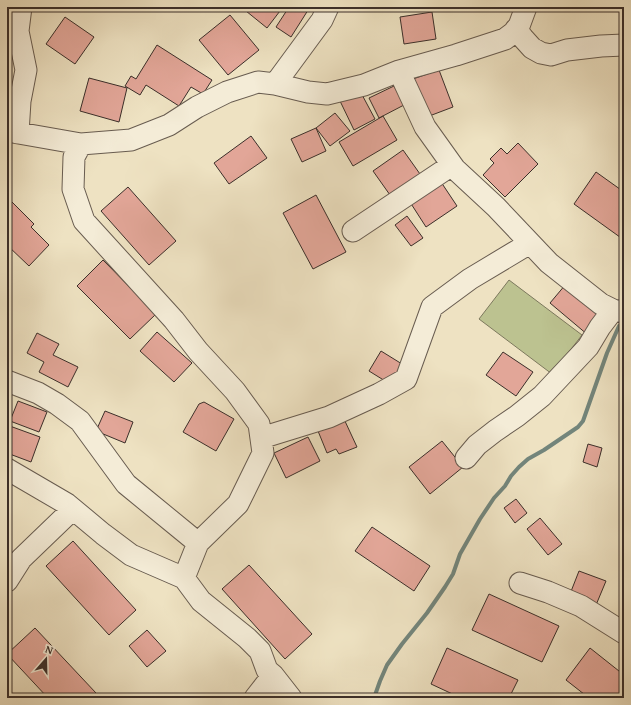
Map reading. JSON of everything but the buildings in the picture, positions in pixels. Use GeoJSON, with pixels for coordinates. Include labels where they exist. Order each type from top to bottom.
{"type":"FeatureCollection","features":[{"type":"Feature","properties":{"kind":"street"},"geometry":{"type":"LineString","coordinates":[[21,7],[15,54],[26,70],[12,132],[81,144],[131,140],[169,125],[197,107],[227,92],[258,82],[275,84],[308,92],[327,94],[364,85],[399,71],[505,39],[519,26],[526,7]]}},
{"type":"Feature","properties":{"kind":"street"},"geometry":{"type":"LineString","coordinates":[[275,84],[322,20],[328,7]]}},
{"type":"Feature","properties":{"kind":"street"},"geometry":{"type":"LineString","coordinates":[[516,29],[532,48],[552,55],[567,50],[624,45]]}},
{"type":"Feature","properties":{"kind":"street"},"geometry":{"type":"LineString","coordinates":[[399,71],[425,128],[455,170],[496,207],[554,267],[602,304],[618,311],[600,327],[588,346],[542,396],[517,416],[494,431],[477,445],[466,458]]}},
{"type":"Feature","properties":{"kind":"street"},"geometry":{"type":"LineString","coordinates":[[81,144],[74,157],[73,189],[84,221],[150,292],[198,351],[235,391],[259,424],[263,453],[238,504],[198,543],[184,578]]}},
{"type":"Feature","properties":{"kind":"street"},"geometry":{"type":"LineString","coordinates":[[353,231],[452,165]]}},
{"type":"Feature","properties":{"kind":"street"},"geometry":{"type":"LineString","coordinates":[[261,438],[329,417],[379,394],[406,379],[432,307],[470,279],[530,243]]}},
{"type":"Feature","properties":{"kind":"street"},"geometry":{"type":"LineString","coordinates":[[7,381],[38,393],[57,404],[80,421],[126,484],[198,543]]}},
{"type":"Feature","properties":{"kind":"street"},"geometry":{"type":"LineString","coordinates":[[7,468],[67,504],[131,555],[184,578],[201,601],[247,638],[260,651],[267,670],[292,698]]}},
{"type":"Feature","properties":{"kind":"street"},"geometry":{"type":"LineString","coordinates":[[7,580],[21,559],[74,509]]}},
{"type":"Feature","properties":{"kind":"street"},"geometry":{"type":"LineString","coordinates":[[520,583],[548,592],[581,606],[624,633]]}},
{"type":"Feature","properties":{"kind":"street"},"geometry":{"type":"LineString","coordinates":[[255,698],[273,676]]}},
{"type":"Feature","properties":{"kind":"green space"},"geometry":{"type":"Polygon","coordinates":[[[509,280],[582,335],[552,374],[479,319],[509,280]]]}},
{"type":"Feature","properties":{"kind":"waterway"},"geometry":{"type":"LineString","coordinates":[[374,698],[387,665],[445,587],[453,574],[460,554],[494,498],[505,486],[511,476],[528,459],[578,427],[583,421],[607,353],[619,326]]}}]}
